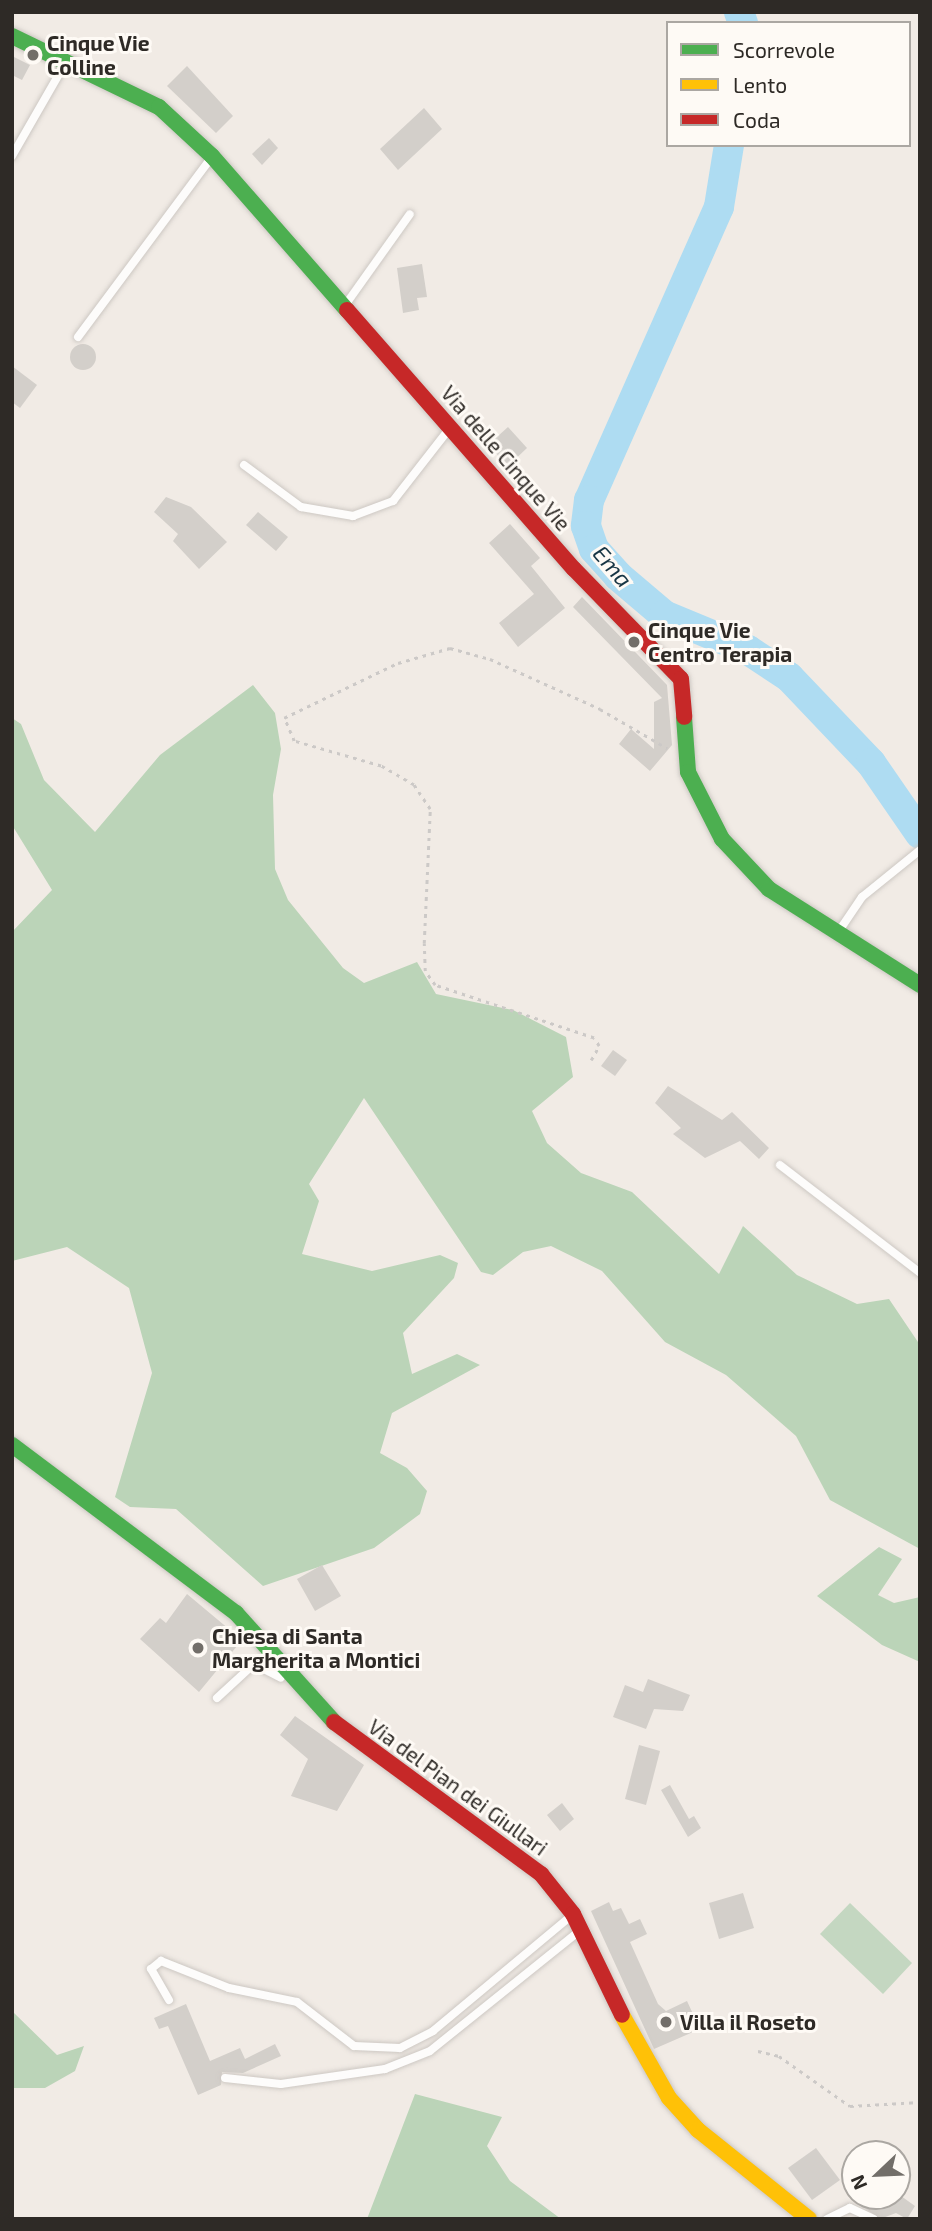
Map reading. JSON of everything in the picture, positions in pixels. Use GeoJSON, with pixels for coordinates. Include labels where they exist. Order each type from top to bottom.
{"type":"FeatureCollection","features":[{"type":"Feature","properties":{"kind":"street","name":"Via delle Cinque Vie"},"geometry":{"type":"LineString","coordinates":[[12,36],[159,107],[212,156],[451,427],[681,679],[686,758],[699,800],[722,839],[769,889],[920,985]]}},
{"type":"Feature","properties":{"kind":"street","name":"Via del Pian dei Giullari"},"geometry":{"type":"LineString","coordinates":[[12,1445],[236,1613],[329,1718],[541,1874],[573,1914],[579,1931],[669,2098],[809,2219]]}},
{"type":"Feature","properties":{"kind":"lane"},"geometry":{"type":"LineString","coordinates":[[12,156],[67,61]]}},
{"type":"Feature","properties":{"kind":"lane"},"geometry":{"type":"LineString","coordinates":[[78,337],[212,156]]}},
{"type":"Feature","properties":{"kind":"lane"},"geometry":{"type":"LineString","coordinates":[[344,306],[410,214]]}},
{"type":"Feature","properties":{"kind":"lane"},"geometry":{"type":"LineString","coordinates":[[244,465],[301,507],[353,516],[393,501],[451,427]]}},
{"type":"Feature","properties":{"kind":"lane"},"geometry":{"type":"LineString","coordinates":[[838,933],[862,897],[918,851]]}},
{"type":"Feature","properties":{"kind":"lane"},"geometry":{"type":"LineString","coordinates":[[780,1165],[920,1273]]}},
{"type":"Feature","properties":{"kind":"lane"},"geometry":{"type":"LineString","coordinates":[[217,1698],[254,1664],[303,1688]]}},
{"type":"Feature","properties":{"kind":"lane"},"geometry":{"type":"LineString","coordinates":[[169,2000],[152,1969],[161,1961],[229,1988],[297,2002],[354,2046],[400,2048],[433,2031],[573,1914]]}},
{"type":"Feature","properties":{"kind":"lane"},"geometry":{"type":"LineString","coordinates":[[225,2078],[281,2084],[385,2069],[430,2051],[579,1931]]}},
{"type":"Feature","properties":{"kind":"lane"},"geometry":{"type":"LineString","coordinates":[[827,2219],[850,2208],[874,2219]]}},
{"type":"Feature","properties":{"kind":"path"},"geometry":{"type":"LineString","coordinates":[[591,1060],[599,1046],[594,1038],[435,985],[425,971],[424,943],[430,810],[414,785],[381,766],[294,741],[284,718],[398,663],[450,648],[490,659],[587,703],[686,758]]}},
{"type":"Feature","properties":{"kind":"path"},"geometry":{"type":"LineString","coordinates":[[758,2051],[779,2056],[850,2106],[920,2102]]}},
{"type":"Feature","properties":{"kind":"green space"},"geometry":{"type":"Polygon","coordinates":[[[253,685],[275,713],[281,749],[273,795],[275,869],[288,900],[343,968],[364,983],[417,962],[436,994],[513,1010],[566,1037],[573,1077],[532,1111],[547,1143],[581,1173],[632,1192],[719,1274],[743,1226],[797,1275],[857,1304],[889,1299],[920,1345],[920,1549],[830,1500],[796,1436],[726,1375],[665,1342],[602,1271],[551,1246],[523,1252],[493,1275],[481,1272],[364,1098],[309,1184],[319,1201],[302,1254],[372,1271],[440,1255],[458,1263],[454,1278],[403,1333],[412,1374],[457,1354],[480,1365],[392,1413],[380,1453],[407,1468],[427,1491],[420,1514],[374,1548],[263,1586],[176,1509],[130,1507],[115,1497],[152,1373],[129,1288],[67,1247],[12,1261],[12,932],[52,890],[12,825],[12,718],[21,724],[44,780],[95,832],[160,755],[253,685]]]}},
{"type":"Feature","properties":{"kind":"green space"},"geometry":{"type":"Polygon","coordinates":[[[879,1547],[902,1559],[878,1595],[894,1603],[920,1597],[920,1662],[882,1645],[817,1596],[879,1547]]]}},
{"type":"Feature","properties":{"kind":"green space"},"geometry":{"type":"Polygon","coordinates":[[[850,1903],[912,1963],[883,1994],[820,1934],[850,1903]]]}},
{"type":"Feature","properties":{"kind":"green space"},"geometry":{"type":"Polygon","coordinates":[[[12,2011],[57,2055],[84,2046],[75,2071],[45,2088],[12,2088],[12,2011]]]}},
{"type":"Feature","properties":{"kind":"green space"},"geometry":{"type":"Polygon","coordinates":[[[415,2094],[502,2117],[487,2146],[510,2181],[561,2219],[367,2219],[415,2094]]]}},
{"type":"Feature","properties":{"kind":"building"},"geometry":{"type":"Polygon","coordinates":[[[12,56],[30,65],[22,80],[12,75],[12,56]]]}},
{"type":"Feature","properties":{"kind":"building"},"geometry":{"type":"Polygon","coordinates":[[[187,66],[233,116],[216,133],[167,86],[187,66]]]}},
{"type":"Feature","properties":{"kind":"building"},"geometry":{"type":"Polygon","coordinates":[[[424,108],[442,129],[398,170],[380,149],[424,108]]]}},
{"type":"Feature","properties":{"kind":"building"},"geometry":{"type":"Polygon","coordinates":[[[269,138],[278,148],[262,165],[252,154],[269,138]]]}},
{"type":"Feature","properties":{"kind":"building"},"geometry":{"type":"Polygon","coordinates":[[[422,264],[427,297],[417,298],[419,310],[403,313],[397,268],[422,264]]]}},
{"type":"Feature","properties":{"kind":"building"},"geometry":{"type":"Polygon","coordinates":[[[83,344],[92,348],[96,357],[92,366],[83,370],[74,366],[70,357],[74,348],[83,344]]]}},
{"type":"Feature","properties":{"kind":"building"},"geometry":{"type":"Polygon","coordinates":[[[12,366],[37,385],[20,408],[12,402],[12,366]]]}},
{"type":"Feature","properties":{"kind":"building"},"geometry":{"type":"Polygon","coordinates":[[[508,427],[527,448],[508,466],[488,445],[508,427]]]}},
{"type":"Feature","properties":{"kind":"building"},"geometry":{"type":"Polygon","coordinates":[[[166,497],[191,507],[227,542],[199,569],[173,541],[178,534],[154,512],[166,497]]]}},
{"type":"Feature","properties":{"kind":"building"},"geometry":{"type":"Polygon","coordinates":[[[258,512],[288,537],[276,551],[246,525],[258,512]]]}},
{"type":"Feature","properties":{"kind":"building"},"geometry":{"type":"Polygon","coordinates":[[[510,524],[540,558],[531,566],[565,608],[518,647],[499,623],[534,594],[489,543],[510,524]]]}},
{"type":"Feature","properties":{"kind":"building"},"geometry":{"type":"Polygon","coordinates":[[[582,597],[667,685],[672,745],[650,771],[619,744],[631,729],[654,749],[654,702],[662,698],[573,607],[582,597]]]}},
{"type":"Feature","properties":{"kind":"building"},"geometry":{"type":"Polygon","coordinates":[[[613,1050],[627,1060],[615,1076],[601,1066],[613,1050]]]}},
{"type":"Feature","properties":{"kind":"building"},"geometry":{"type":"Polygon","coordinates":[[[668,1086],[722,1120],[732,1112],[769,1148],[759,1159],[740,1141],[705,1158],[673,1134],[681,1128],[655,1103],[668,1086]]]}},
{"type":"Feature","properties":{"kind":"building"},"geometry":{"type":"Polygon","coordinates":[[[322,1565],[341,1596],[315,1611],[297,1579],[322,1565]]]}},
{"type":"Feature","properties":{"kind":"building"},"geometry":{"type":"Polygon","coordinates":[[[187,1594],[242,1640],[199,1692],[140,1639],[160,1618],[166,1623],[187,1594]]]}},
{"type":"Feature","properties":{"kind":"building"},"geometry":{"type":"Polygon","coordinates":[[[648,1679],[690,1695],[683,1711],[654,1709],[646,1729],[613,1717],[625,1685],[643,1692],[648,1679]]]}},
{"type":"Feature","properties":{"kind":"building"},"geometry":{"type":"Polygon","coordinates":[[[295,1716],[364,1765],[337,1811],[291,1796],[308,1759],[280,1735],[295,1716]]]}},
{"type":"Feature","properties":{"kind":"building"},"geometry":{"type":"Polygon","coordinates":[[[639,1745],[660,1751],[646,1805],[625,1799],[639,1745]]]}},
{"type":"Feature","properties":{"kind":"building"},"geometry":{"type":"Polygon","coordinates":[[[670,1785],[689,1819],[694,1816],[701,1828],[688,1837],[661,1790],[670,1785]]]}},
{"type":"Feature","properties":{"kind":"building"},"geometry":{"type":"Polygon","coordinates":[[[562,1803],[574,1819],[560,1831],[547,1815],[562,1803]]]}},
{"type":"Feature","properties":{"kind":"building"},"geometry":{"type":"Polygon","coordinates":[[[743,1893],[754,1928],[719,1939],[709,1903],[743,1893]]]}},
{"type":"Feature","properties":{"kind":"building"},"geometry":{"type":"Polygon","coordinates":[[[609,1902],[613,1911],[621,1908],[629,1924],[640,1919],[647,1934],[630,1942],[658,2004],[666,2011],[687,2001],[700,2029],[654,2049],[591,1911],[609,1902]]]}},
{"type":"Feature","properties":{"kind":"building"},"geometry":{"type":"Polygon","coordinates":[[[186,2004],[210,2061],[240,2048],[245,2059],[275,2044],[281,2056],[243,2073],[222,2072],[221,2085],[198,2095],[168,2026],[159,2029],[154,2018],[186,2004]]]}},
{"type":"Feature","properties":{"kind":"building"},"geometry":{"type":"Polygon","coordinates":[[[816,2148],[840,2180],[812,2200],[788,2168],[816,2148]]]}},
{"type":"Feature","properties":{"kind":"building"},"geometry":{"type":"Polygon","coordinates":[[[911,2203],[915,2206],[907,2219],[896,2213],[880,2219],[867,2210],[911,2210],[911,2203]]]}},
{"type":"Feature","properties":{"kind":"waterway","name":"Ema"},"geometry":{"type":"LineString","coordinates":[[739,12],[742,21]]}},
{"type":"Feature","properties":{"kind":"waterway","name":"Ema"},"geometry":{"type":"LineString","coordinates":[[729,147],[719,207],[589,500],[586,526],[594,549],[618,576],[664,615],[748,650],[789,677],[871,763],[920,834]]}},
{"type":"Feature","properties":{"kind":"traffic: fast"},"geometry":{"type":"LineString","coordinates":[[12,36],[159,107],[212,156],[347,310]]}},
{"type":"Feature","properties":{"kind":"traffic: fast"},"geometry":{"type":"LineString","coordinates":[[684,717],[688,772],[722,839],[769,889],[920,985]]}},
{"type":"Feature","properties":{"kind":"traffic: fast"},"geometry":{"type":"LineString","coordinates":[[12,1445],[236,1613],[334,1722]]}},
{"type":"Feature","properties":{"kind":"traffic: slow"},"geometry":{"type":"LineString","coordinates":[[622,2015],[669,2098],[698,2130],[809,2219]]}},
{"type":"Feature","properties":{"kind":"traffic: jam"},"geometry":{"type":"LineString","coordinates":[[347,310],[574,569],[681,679],[684,717]]}},
{"type":"Feature","properties":{"kind":"traffic: jam"},"geometry":{"type":"LineString","coordinates":[[334,1722],[541,1874],[573,1914],[622,2015]]}},
{"type":"Feature","properties":{"kind":"place","name":"Cinque Vie Colline"},"geometry":{"type":"Point","coordinates":[33,55]}},
{"type":"Feature","properties":{"kind":"place","name":"Cinque Vie Centro Terapia"},"geometry":{"type":"Point","coordinates":[634,642]}},
{"type":"Feature","properties":{"kind":"place","name":"Chiesa di Santa Margherita a Montici"},"geometry":{"type":"Point","coordinates":[198,1648]}},
{"type":"Feature","properties":{"kind":"place","name":"Villa il Roseto"},"geometry":{"type":"Point","coordinates":[666,2022]}}]}
